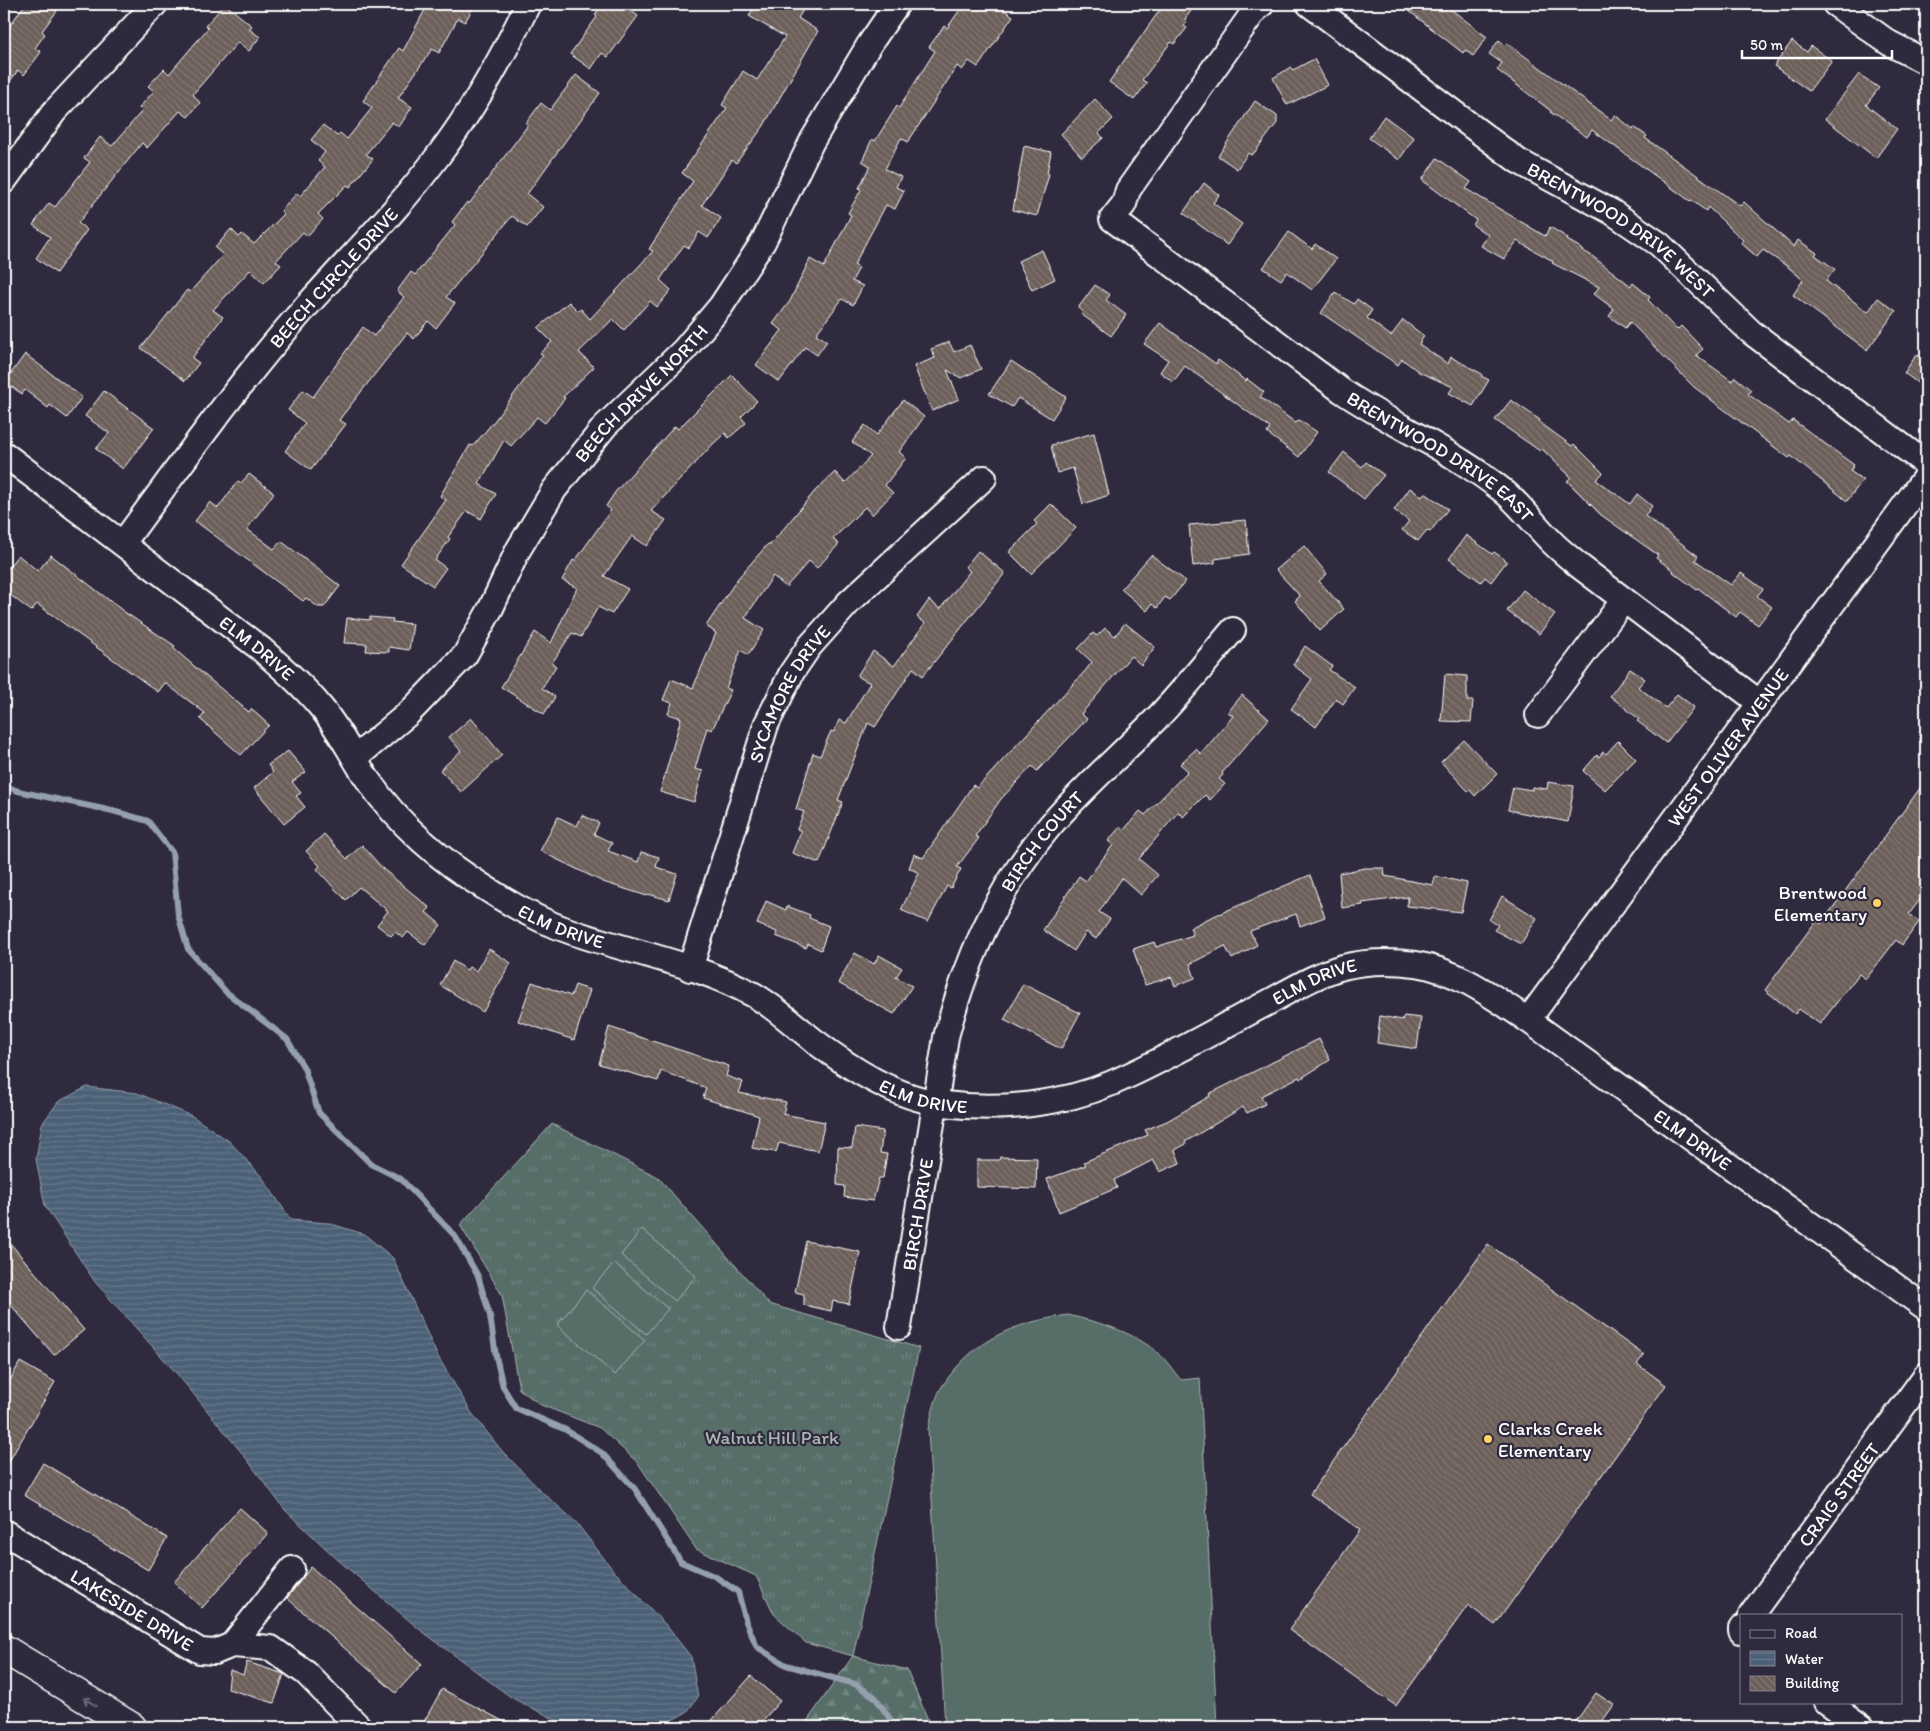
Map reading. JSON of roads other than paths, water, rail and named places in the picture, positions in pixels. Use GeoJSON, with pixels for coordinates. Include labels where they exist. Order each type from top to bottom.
{"type":"FeatureCollection","features":[{"type":"Feature","properties":{"kind":"main road"},"geometry":{"type":"LineString","coordinates":[[4,1649],[132,1727]]}},
{"type":"Feature","properties":{"kind":"street"},"geometry":{"type":"LineString","coordinates":[[4,181],[54,112],[106,54],[155,4]]}},
{"type":"Feature","properties":{"kind":"street","name":"BEECH CIRCLE DRIVE"},"geometry":{"type":"LineString","coordinates":[[123,543],[246,378],[296,317],[409,193],[438,156],[514,34],[528,4]]}},
{"type":"Feature","properties":{"kind":"street","name":"BEECH DRIVE NORTH"},"geometry":{"type":"LineString","coordinates":[[355,758],[409,713],[465,655],[491,608],[518,550],[554,490],[605,426],[684,350],[720,306],[763,242],[812,141],[869,45],[897,4]]}},
{"type":"Feature","properties":{"kind":"street","name":"BRENTWOOD DRIVE EAST"},"geometry":{"type":"LineString","coordinates":[[1262,4],[1254,10],[1128,190],[1124,204],[1112,219],[1342,391],[1368,409],[1420,435],[1502,490],[1550,540],[1623,601],[1760,704]]}},
{"type":"Feature","properties":{"kind":"street","name":"BRENTWOOD DRIVE WEST"},"geometry":{"type":"LineString","coordinates":[[1310,4],[1518,161],[1612,212],[1659,244],[1751,332],[1926,464]]}},
{"type":"Feature","properties":{"kind":"street"},"geometry":{"type":"LineString","coordinates":[[1835,4],[1889,43],[1926,62]]}},
{"type":"Feature","properties":{"kind":"street","name":"ELM DRIVE"},"geometry":{"type":"LineString","coordinates":[[4,454],[261,648],[299,682],[321,707],[369,782],[401,821],[429,847],[484,888],[540,919],[568,931],[736,985],[765,1002],[846,1063],[898,1092],[936,1102],[1001,1106],[1033,1104],[1086,1093],[1133,1074],[1318,976],[1356,964],[1400,963],[1442,970],[1472,984],[1528,1020],[1924,1302]]}},
{"type":"Feature","properties":{"kind":"street","name":"WEST OLIVER AVENUE"},"geometry":{"type":"LineString","coordinates":[[1528,1020],[1926,476]]}},
{"type":"Feature","properties":{"kind":"street","name":"SYCAMORE DRIVE"},"geometry":{"type":"LineString","coordinates":[[690,969],[766,725],[792,672],[809,647],[849,602],[984,478]]}},
{"type":"Feature","properties":{"kind":"street"},"geometry":{"type":"LineString","coordinates":[[1538,715],[1623,601]]}},
{"type":"Feature","properties":{"kind":"street","name":"BIRCH COURT"},"geometry":{"type":"LineString","coordinates":[[936,1102],[946,1037],[956,999],[972,953],[993,911],[1014,876],[1050,826],[1160,715],[1233,630]]}},
{"type":"Feature","properties":{"kind":"street","name":"BIRCH DRIVE"},"geometry":{"type":"LineString","coordinates":[[899,1327],[936,1102]]}},
{"type":"Feature","properties":{"kind":"street","name":"CRAIG STREET"},"geometry":{"type":"LineString","coordinates":[[1753,1614],[1926,1375]]}},
{"type":"Feature","properties":{"kind":"street","name":"LAKESIDE DRIVE"},"geometry":{"type":"LineString","coordinates":[[4,1532],[200,1651],[215,1652],[232,1644],[271,1648],[306,1673],[359,1727]]}},
{"type":"Feature","properties":{"kind":"street"},"geometry":{"type":"LineString","coordinates":[[232,1644],[292,1569]]}},
{"type":"Feature","properties":{"kind":"street"},"geometry":{"type":"LineString","coordinates":[[1829,1704],[1854,1725]]}},
{"type":"Feature","properties":{"kind":"water"},"geometry":{"type":"Polygon","coordinates":[[[87,1087],[137,1093],[192,1116],[229,1141],[262,1177],[291,1220],[328,1223],[364,1234],[393,1258],[437,1355],[471,1412],[502,1451],[542,1492],[575,1521],[613,1570],[666,1625],[691,1657],[698,1697],[687,1712],[659,1727],[570,1727],[512,1698],[419,1629],[338,1560],[285,1510],[242,1453],[177,1374],[95,1282],[45,1206],[36,1159],[42,1124],[58,1102],[87,1087]]]}},
{"type":"Feature","properties":{"kind":"waterway"},"geometry":{"type":"LineString","coordinates":[[4,785],[18,791],[113,811],[148,821],[172,852],[178,915],[188,949],[226,992],[287,1039],[304,1068],[319,1113],[371,1164],[401,1179],[455,1236],[478,1276],[490,1316],[503,1387],[516,1408],[566,1430],[602,1453],[635,1489],[681,1562],[716,1577],[738,1592],[746,1622],[757,1647],[786,1665],[855,1684],[875,1697],[890,1719],[890,1727]]}},
{"type":"Feature","properties":{"kind":"place","name":"Brentwood Elementary"},"geometry":{"type":"Point","coordinates":[1877,903]}},
{"type":"Feature","properties":{"kind":"place","name":"Clarks Creek Elementary"},"geometry":{"type":"Point","coordinates":[1488,1439]}},
{"type":"Feature","properties":{"kind":"park label","name":"Walnut Hill Park"},"geometry":{"type":"Point","coordinates":[772,1437]}}]}
